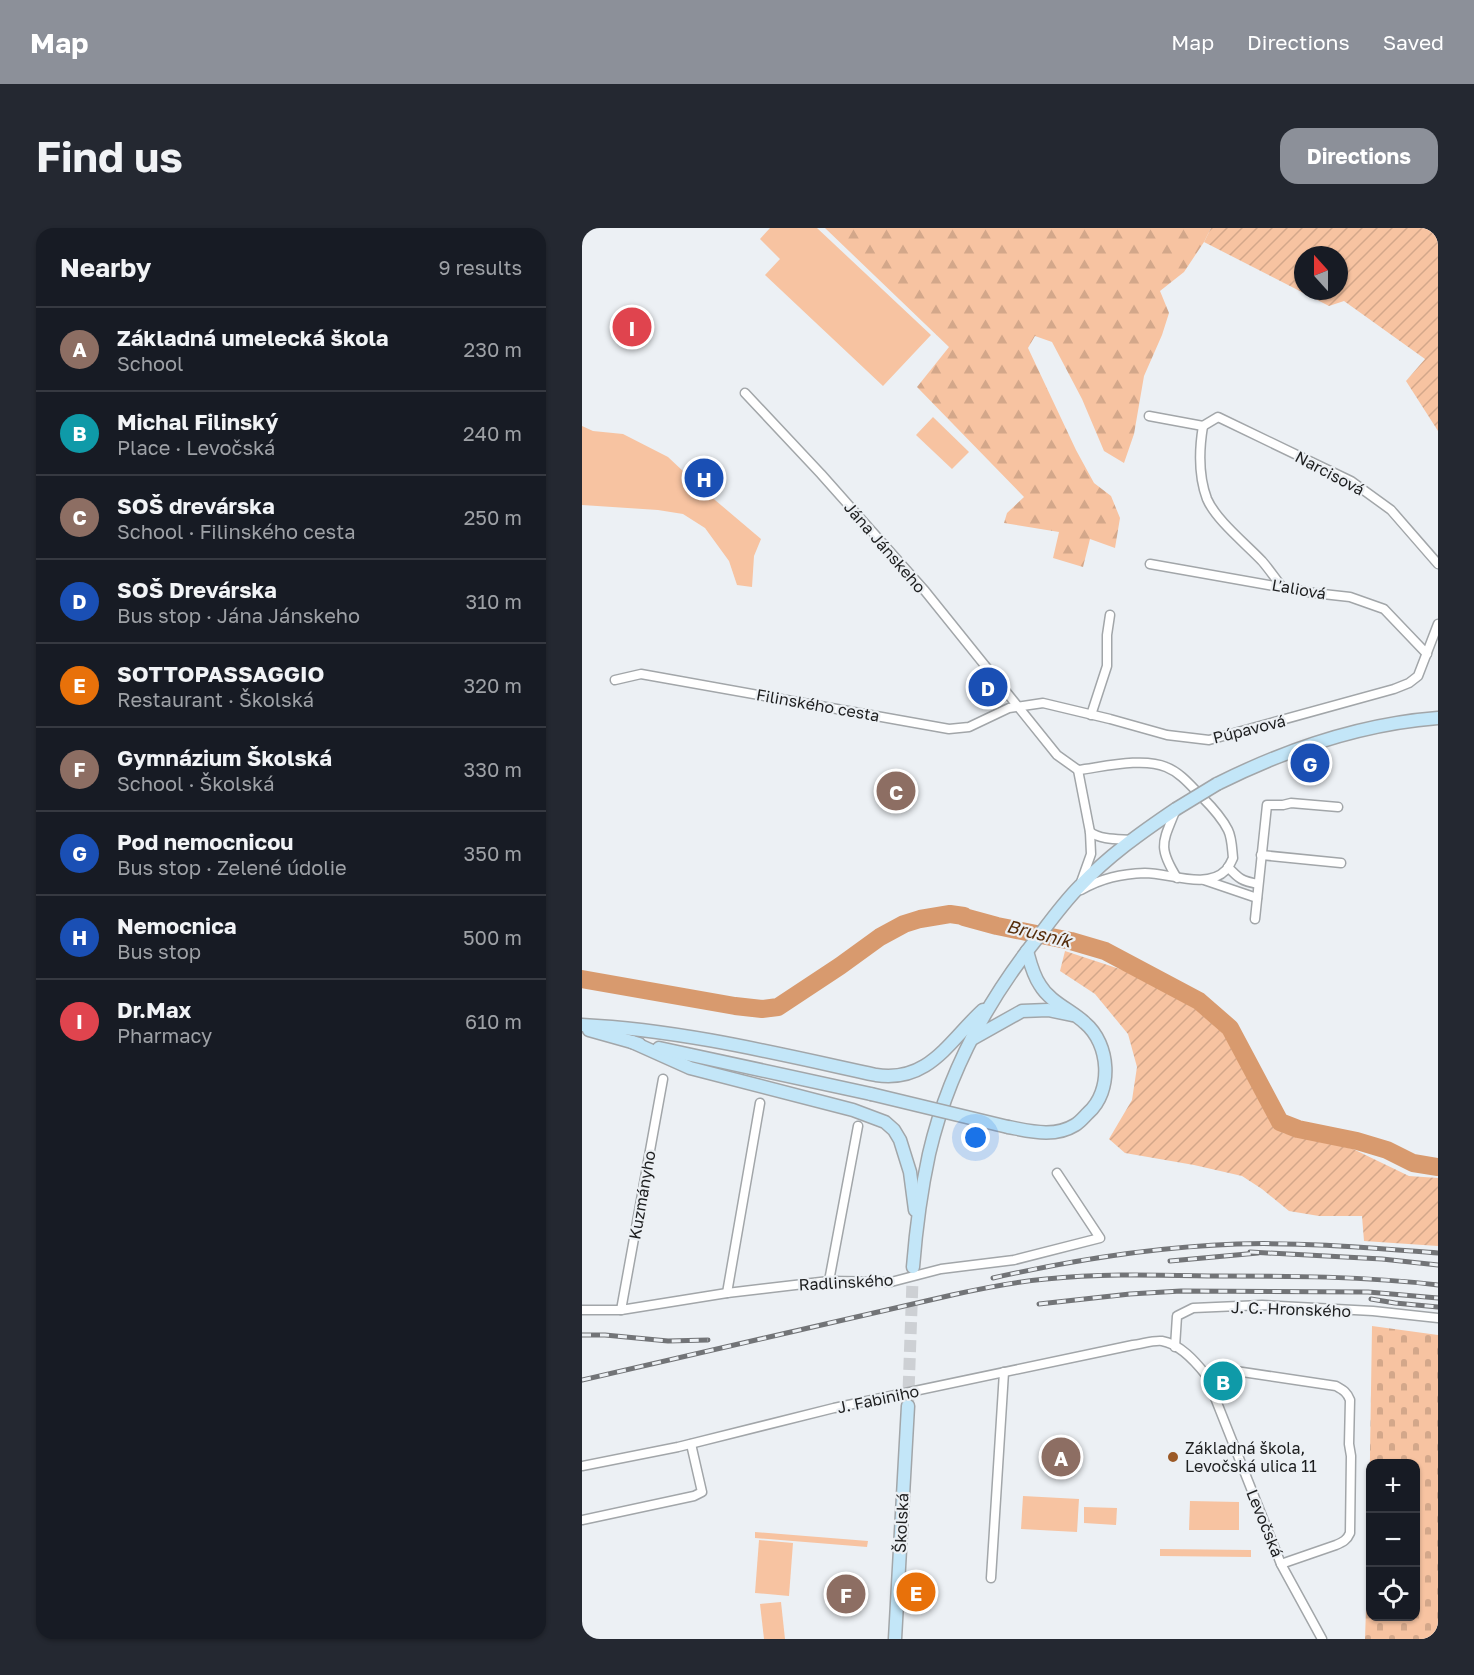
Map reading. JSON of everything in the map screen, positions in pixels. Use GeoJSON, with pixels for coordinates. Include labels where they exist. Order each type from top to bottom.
{"type":"FeatureCollection","features":[{"type":"Feature","properties":{"kind":"main road"},"geometry":{"type":"LineString","coordinates":[[913,1267],[916,1226],[933,1141],[946,1099],[972,1039],[991,1004],[1028,949],[1079,886],[1131,840],[1217,784],[1277,756],[1316,742],[1364,729],[1438,718]]}},
{"type":"Feature","properties":{"kind":"main road"},"geometry":{"type":"LineString","coordinates":[[582,1026],[632,1042],[871,1094],[1008,1127],[1036,1133],[1062,1131],[1076,1125],[1093,1110],[1103,1090],[1106,1077],[1105,1063],[1095,1034],[1040,985],[1028,949]]}},
{"type":"Feature","properties":{"kind":"main road"},"geometry":{"type":"LineString","coordinates":[[582,1026],[623,1027],[725,1042],[876,1075],[895,1077],[921,1070],[934,1061],[968,1024],[991,1004]]}},
{"type":"Feature","properties":{"kind":"main road"},"geometry":{"type":"LineString","coordinates":[[972,1039],[1022,1011],[1048,1010],[1074,1015]]}},
{"type":"Feature","properties":{"kind":"main road"},"geometry":{"type":"LineString","coordinates":[[632,1042],[690,1068],[853,1110],[885,1122],[900,1140],[910,1172],[916,1226]]}},
{"type":"Feature","properties":{"kind":"main road","name":"Školská"},"geometry":{"type":"LineString","coordinates":[[895,1639],[908,1406]]}},
{"type":"Feature","properties":{"kind":"street","name":"Jána Jánskeho"},"geometry":{"type":"LineString","coordinates":[[745,393],[905,568],[1057,755],[1078,770]]}},
{"type":"Feature","properties":{"kind":"street"},"geometry":{"type":"LineString","coordinates":[[1149,416],[1203,426],[1199,450],[1201,472],[1208,500],[1222,520],[1263,563],[1282,587]]}},
{"type":"Feature","properties":{"kind":"street","name":"Narcisová"},"geometry":{"type":"LineString","coordinates":[[1203,426],[1218,417],[1351,480],[1392,510],[1438,564]]}},
{"type":"Feature","properties":{"kind":"street","name":"Ľaliová"},"geometry":{"type":"LineString","coordinates":[[1150,564],[1350,597],[1383,609],[1428,654]]}},
{"type":"Feature","properties":{"kind":"street"},"geometry":{"type":"LineString","coordinates":[[1091,715],[1107,666],[1107,635],[1110,615]]}},
{"type":"Feature","properties":{"kind":"street"},"geometry":{"type":"LineString","coordinates":[[1428,654],[1438,624]]}},
{"type":"Feature","properties":{"kind":"street","name":"Púpavová"},"geometry":{"type":"LineString","coordinates":[[1018,707],[1043,703],[1167,735],[1209,740],[1402,686],[1418,676],[1428,654]]}},
{"type":"Feature","properties":{"kind":"street","name":"Filinského cesta"},"geometry":{"type":"LineString","coordinates":[[615,680],[641,674],[948,729],[969,727],[1009,708],[1018,707]]}},
{"type":"Feature","properties":{"kind":"street"},"geometry":{"type":"LineString","coordinates":[[1071,896],[1092,883],[1125,874],[1161,874],[1203,880],[1225,871],[1233,858],[1229,832],[1207,802],[1180,775],[1165,766],[1145,763],[1121,764],[1078,770],[1090,832],[1091,854],[1079,886]]}},
{"type":"Feature","properties":{"kind":"street"},"geometry":{"type":"LineString","coordinates":[[1256,919],[1267,805],[1291,803],[1338,807]]}},
{"type":"Feature","properties":{"kind":"street"},"geometry":{"type":"LineString","coordinates":[[1176,809],[1164,841],[1164,852],[1177,878]]}},
{"type":"Feature","properties":{"kind":"street"},"geometry":{"type":"LineString","coordinates":[[1090,832],[1112,839],[1131,840]]}},
{"type":"Feature","properties":{"kind":"street"},"geometry":{"type":"LineString","coordinates":[[1262,855],[1341,863]]}},
{"type":"Feature","properties":{"kind":"street"},"geometry":{"type":"LineString","coordinates":[[1228,867],[1237,878],[1258,884]]}},
{"type":"Feature","properties":{"kind":"street"},"geometry":{"type":"LineString","coordinates":[[1203,880],[1257,898]]}},
{"type":"Feature","properties":{"kind":"street","name":"Kuzmányho"},"geometry":{"type":"LineString","coordinates":[[621,1310],[663,1079]]}},
{"type":"Feature","properties":{"kind":"street"},"geometry":{"type":"LineString","coordinates":[[727,1293],[760,1103]]}},
{"type":"Feature","properties":{"kind":"street"},"geometry":{"type":"LineString","coordinates":[[829,1281],[858,1126]]}},
{"type":"Feature","properties":{"kind":"street","name":"Radlinského"},"geometry":{"type":"LineString","coordinates":[[582,1310],[621,1310],[727,1293],[829,1281],[891,1282],[941,1269],[1014,1260],[1100,1238],[1057,1173]]}},
{"type":"Feature","properties":{"kind":"street","name":"J. C. Hronského"},"geometry":{"type":"LineString","coordinates":[[1175,1347],[1177,1316],[1193,1308],[1262,1305],[1373,1311],[1438,1318]]}},
{"type":"Feature","properties":{"kind":"street","name":"J. Fabiniho"},"geometry":{"type":"LineString","coordinates":[[582,1466],[692,1444],[834,1408],[1152,1342],[1161,1341],[1175,1347]]}},
{"type":"Feature","properties":{"kind":"street","name":"Levočská"},"geometry":{"type":"LineString","coordinates":[[1175,1347],[1193,1359],[1206,1375],[1281,1564],[1322,1639]]}},
{"type":"Feature","properties":{"kind":"street"},"geometry":{"type":"LineString","coordinates":[[1206,1375],[1229,1370],[1336,1386],[1348,1394],[1351,1456],[1350,1533],[1345,1541],[1281,1564]]}},
{"type":"Feature","properties":{"kind":"street"},"geometry":{"type":"LineString","coordinates":[[991,1578],[1004,1372]]}},
{"type":"Feature","properties":{"kind":"street"},"geometry":{"type":"LineString","coordinates":[[582,1520],[694,1496],[702,1492],[692,1444]]}},
{"type":"Feature","properties":{"kind":"green space"},"geometry":{"type":"Polygon","coordinates":[[[770,228],[817,228],[931,335],[883,386],[765,275],[780,259],[760,239],[770,228]]]}},
{"type":"Feature","properties":{"kind":"green space"},"geometry":{"type":"Polygon","coordinates":[[[825,228],[1211,228],[1184,272],[1160,291],[1169,313],[1144,376],[1134,434],[1124,463],[1104,451],[1082,399],[1052,342],[1035,336],[1028,348],[1094,483],[1111,496],[1120,518],[1115,548],[1090,539],[1083,567],[1053,558],[1059,532],[1004,523],[1007,513],[1024,497],[917,387],[949,347],[825,228]]]}},
{"type":"Feature","properties":{"kind":"green space"},"geometry":{"type":"Polygon","coordinates":[[[1211,228],[1438,228],[1438,431],[1406,381],[1425,359],[1344,301],[1329,306],[1317,300],[1348,300],[1348,246],[1294,246],[1294,288],[1204,242],[1211,228]]]}},
{"type":"Feature","properties":{"kind":"green space"},"geometry":{"type":"Polygon","coordinates":[[[933,417],[969,452],[952,469],[916,435],[933,417]]]}},
{"type":"Feature","properties":{"kind":"green space"},"geometry":{"type":"Polygon","coordinates":[[[582,426],[593,431],[623,434],[668,457],[761,539],[754,556],[752,587],[737,585],[729,561],[705,528],[683,514],[582,505],[582,426]]]}},
{"type":"Feature","properties":{"kind":"green space"},"geometry":{"type":"Polygon","coordinates":[[[1065,951],[1141,976],[1221,1021],[1283,1133],[1353,1149],[1409,1176],[1438,1178],[1438,1246],[1364,1241],[1362,1216],[1319,1216],[1289,1211],[1242,1176],[1125,1153],[1109,1139],[1132,1100],[1137,1067],[1128,1034],[1095,994],[1060,971],[1065,951]]]}},
{"type":"Feature","properties":{"kind":"green space"},"geometry":{"type":"Polygon","coordinates":[[[1372,1326],[1438,1335],[1438,1639],[1365,1639],[1366,1609],[1366,1621],[1420,1621],[1420,1459],[1370,1459],[1372,1326]]]}},
{"type":"Feature","properties":{"kind":"green space"},"geometry":{"type":"Polygon","coordinates":[[[1023,1496],[1079,1499],[1077,1532],[1021,1529],[1023,1496]]]}},
{"type":"Feature","properties":{"kind":"green space"},"geometry":{"type":"Polygon","coordinates":[[[1190,1501],[1239,1502],[1239,1530],[1189,1530],[1190,1501]]]}},
{"type":"Feature","properties":{"kind":"green space"},"geometry":{"type":"Polygon","coordinates":[[[1084,1507],[1117,1508],[1116,1525],[1084,1523],[1084,1507]]]}},
{"type":"Feature","properties":{"kind":"green space"},"geometry":{"type":"Polygon","coordinates":[[[755,1532],[868,1541],[867,1547],[755,1538],[755,1532]]]}},
{"type":"Feature","properties":{"kind":"green space"},"geometry":{"type":"Polygon","coordinates":[[[759,1540],[793,1543],[789,1596],[755,1593],[759,1540]]]}},
{"type":"Feature","properties":{"kind":"green space"},"geometry":{"type":"Polygon","coordinates":[[[1160,1549],[1251,1550],[1251,1557],[1160,1556],[1160,1549]]]}},
{"type":"Feature","properties":{"kind":"green space"},"geometry":{"type":"Polygon","coordinates":[[[781,1602],[785,1639],[764,1639],[760,1604],[781,1602]]]}},
{"type":"Feature","properties":{"kind":"waterway","name":"Brusník"},"geometry":{"type":"LineString","coordinates":[[582,979],[735,1006],[762,1009],[778,1007],[880,937],[904,924],[950,914],[964,916],[1105,951],[1199,1001],[1230,1028],[1280,1122],[1298,1129],[1357,1141],[1387,1150],[1413,1163],[1438,1167]]}},
{"type":"Feature","properties":{"kind":"tunnel"},"geometry":{"type":"LineString","coordinates":[[908,1406],[913,1267]]}},
{"type":"Feature","properties":{"kind":"railway"},"geometry":{"type":"LineString","coordinates":[[993,1278],[1114,1255],[1237,1244],[1363,1247],[1438,1253]]}},
{"type":"Feature","properties":{"kind":"railway"},"geometry":{"type":"LineString","coordinates":[[1250,1252],[1382,1259],[1438,1265]]}},
{"type":"Feature","properties":{"kind":"railway"},"geometry":{"type":"LineString","coordinates":[[1170,1261],[1258,1253]]}},
{"type":"Feature","properties":{"kind":"railway"},"geometry":{"type":"LineString","coordinates":[[582,1380],[964,1292],[1034,1280],[1109,1275],[1271,1276],[1354,1278],[1438,1285]]}},
{"type":"Feature","properties":{"kind":"railway"},"geometry":{"type":"LineString","coordinates":[[1039,1304],[1181,1291],[1368,1292],[1438,1298]]}},
{"type":"Feature","properties":{"kind":"railway"},"geometry":{"type":"LineString","coordinates":[[1371,1299],[1438,1307]]}},
{"type":"Feature","properties":{"kind":"railway"},"geometry":{"type":"LineString","coordinates":[[582,1335],[668,1341],[708,1340]]}},
{"type":"Feature","properties":{"kind":"place","name":"Dr.Max"},"geometry":{"type":"Point","coordinates":[632,327]}},
{"type":"Feature","properties":{"kind":"place","name":"Nemocnica"},"geometry":{"type":"Point","coordinates":[704,478]}},
{"type":"Feature","properties":{"kind":"place","name":"SOŠ Drevárska"},"geometry":{"type":"Point","coordinates":[988,687]}},
{"type":"Feature","properties":{"kind":"place","name":"Pod nemocnicou"},"geometry":{"type":"Point","coordinates":[1310,763]}},
{"type":"Feature","properties":{"kind":"place","name":"SOŠ drevárska"},"geometry":{"type":"Point","coordinates":[896,791]}},
{"type":"Feature","properties":{"kind":"place","name":"Michal Filinský"},"geometry":{"type":"Point","coordinates":[1223,1381]}},
{"type":"Feature","properties":{"kind":"place","name":"Základná umelecká škola"},"geometry":{"type":"Point","coordinates":[1061,1457]}},
{"type":"Feature","properties":{"kind":"place","name":"Základná škola, Levočská ulica 11"},"geometry":{"type":"Point","coordinates":[1173,1457]}},
{"type":"Feature","properties":{"kind":"place","name":"SOTTOPASSAGGIO"},"geometry":{"type":"Point","coordinates":[916,1592]}},
{"type":"Feature","properties":{"kind":"place","name":"Gymnázium Školská"},"geometry":{"type":"Point","coordinates":[846,1594]}}]}
